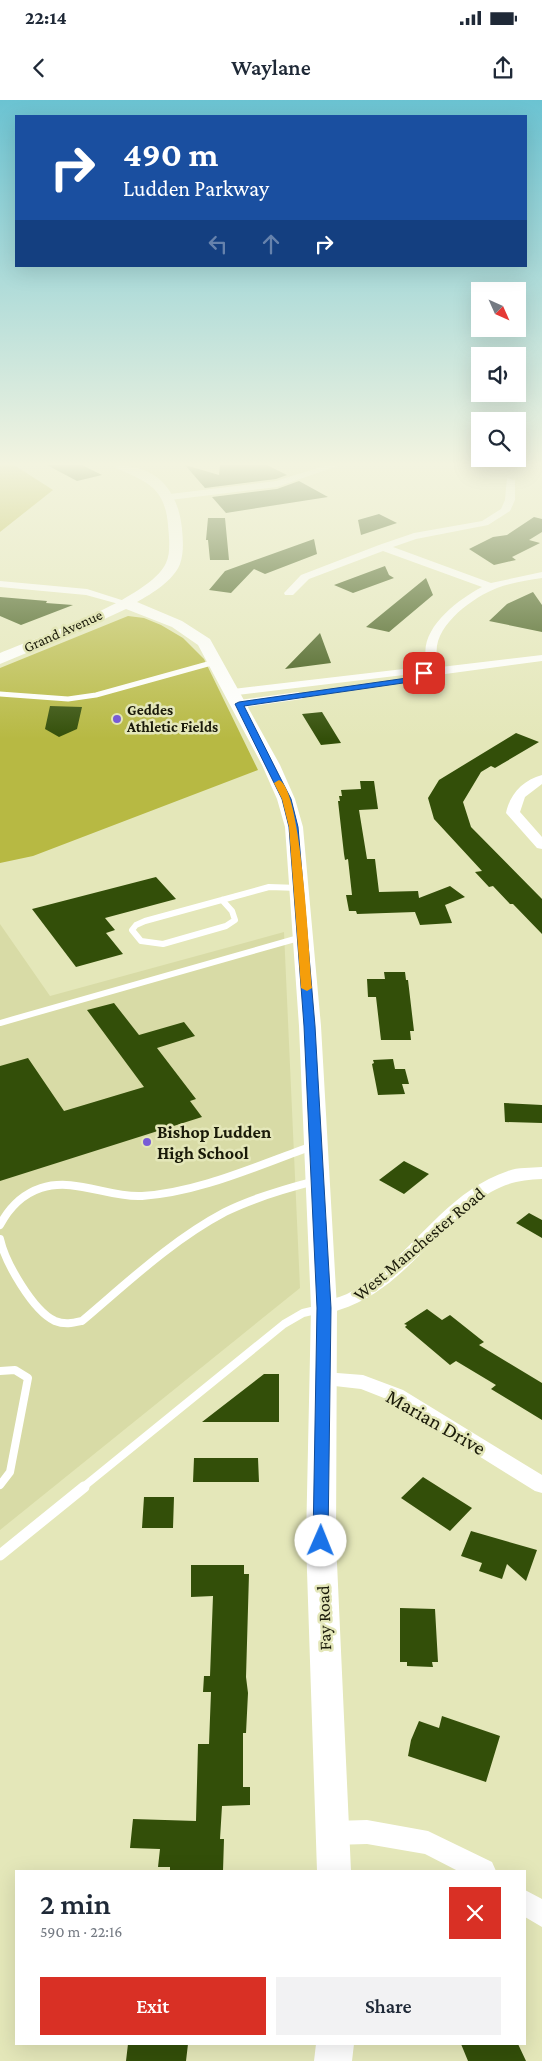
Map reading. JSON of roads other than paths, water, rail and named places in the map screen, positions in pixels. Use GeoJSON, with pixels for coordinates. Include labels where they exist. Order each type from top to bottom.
{"type":"FeatureCollection","features":[{"type":"Feature","properties":{"kind":"street"},"geometry":{"type":"LineString","coordinates":[[0,584],[87,592],[126,603],[154,585],[172,565],[173,557]]}},
{"type":"Feature","properties":{"kind":"street"},"geometry":{"type":"LineString","coordinates":[[289,593],[305,577],[358,557]]}},
{"type":"Feature","properties":{"kind":"street"},"geometry":{"type":"LineString","coordinates":[[409,557],[491,587]]}},
{"type":"Feature","properties":{"kind":"street"},"geometry":{"type":"LineString","coordinates":[[438,672],[430,657],[430,643],[441,627],[466,602],[491,587],[542,575]]}},
{"type":"Feature","properties":{"kind":"street","name":"Grand Avenue"},"geometry":{"type":"LineString","coordinates":[[0,659],[126,603]]}},
{"type":"Feature","properties":{"kind":"street","name":"Fay Road"},"geometry":{"type":"LineString","coordinates":[[126,603],[177,624],[204,642],[236,699],[286,799],[294,827],[316,1145],[324,1308],[321,1541],[334,1870]]}},
{"type":"Feature","properties":{"kind":"street"},"geometry":{"type":"LineString","coordinates":[[236,699],[417,679],[424,673],[542,658]]}},
{"type":"Feature","properties":{"kind":"street"},"geometry":{"type":"LineString","coordinates":[[542,779],[522,790],[515,799],[513,813],[542,845]]}},
{"type":"Feature","properties":{"kind":"street","name":"West Manchester Road"},"geometry":{"type":"LineString","coordinates":[[324,1308],[340,1306],[352,1301],[373,1287],[472,1196],[510,1175],[542,1173]]}},
{"type":"Feature","properties":{"kind":"street","name":"Marian Drive"},"geometry":{"type":"LineString","coordinates":[[324,1379],[363,1382],[396,1395],[542,1485]]}},
{"type":"Feature","properties":{"kind":"street"},"geometry":{"type":"LineString","coordinates":[[333,1833],[367,1832],[428,1843],[481,1870]]}},
{"type":"Feature","properties":{"kind":"street"},"geometry":{"type":"LineString","coordinates":[[526,1903],[542,1914]]}},
{"type":"Feature","properties":{"kind":"street"},"geometry":{"type":"LineString","coordinates":[[333,2061],[335,2045]]}},
{"type":"Feature","properties":{"kind":"lane"},"geometry":{"type":"LineString","coordinates":[[0,694],[68,699],[96,696],[215,662]]}},
{"type":"Feature","properties":{"kind":"lane"},"geometry":{"type":"LineString","coordinates":[[222,900],[232,911],[235,920],[226,926],[163,944],[152,945],[142,944],[136,940],[132,930],[136,924],[145,921],[269,887],[299,888]]}},
{"type":"Feature","properties":{"kind":"lane"},"geometry":{"type":"LineString","coordinates":[[0,1022],[302,937]]}},
{"type":"Feature","properties":{"kind":"lane"},"geometry":{"type":"LineString","coordinates":[[0,1225],[5,1214],[18,1199],[42,1188],[65,1184],[140,1196],[179,1190],[316,1145]]}},
{"type":"Feature","properties":{"kind":"lane"},"geometry":{"type":"LineString","coordinates":[[0,1240],[2,1249],[36,1308],[49,1317],[75,1324],[82,1321],[193,1233],[224,1213],[265,1195],[317,1180]]}},
{"type":"Feature","properties":{"kind":"lane"},"geometry":{"type":"LineString","coordinates":[[0,1555],[284,1324],[303,1313],[324,1308]]}},
{"type":"Feature","properties":{"kind":"lane"},"geometry":{"type":"LineString","coordinates":[[0,1371],[8,1368],[20,1370],[28,1378],[10,1472],[0,1485]]}},
{"type":"Feature","properties":{"kind":"place","name":"Geddes Athletic Fields"},"geometry":{"type":"Point","coordinates":[117,719]}},
{"type":"Feature","properties":{"kind":"place","name":"Bishop Ludden High School"},"geometry":{"type":"Point","coordinates":[147,1142]}}]}
